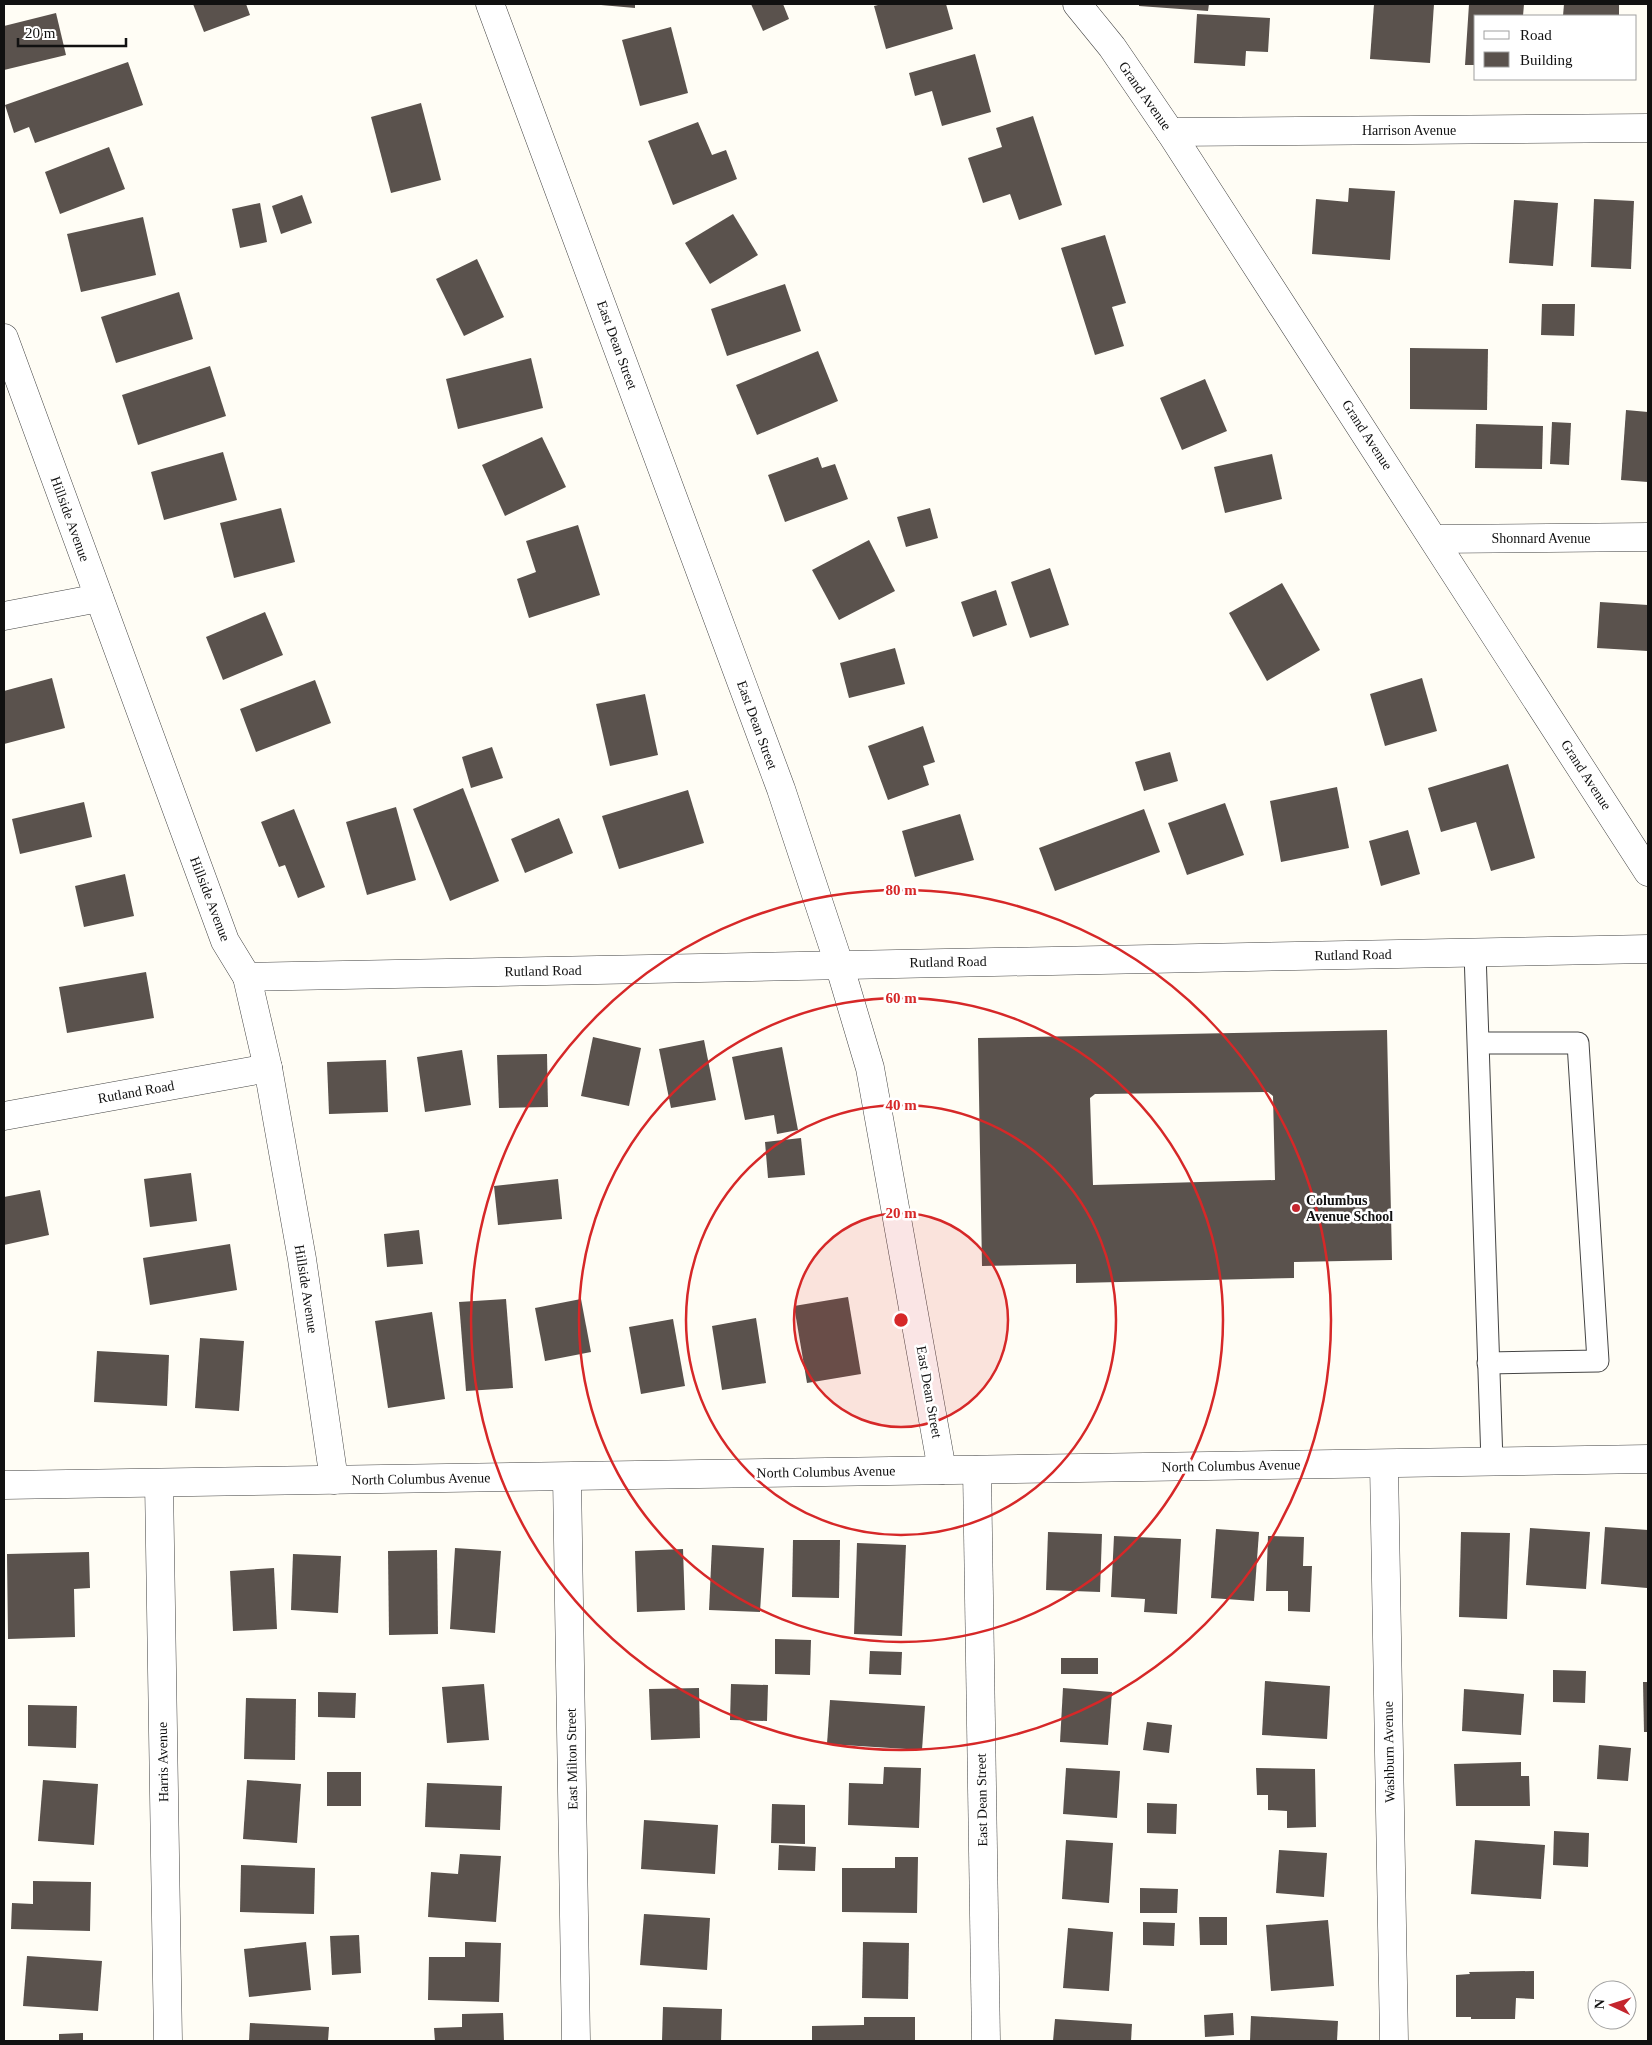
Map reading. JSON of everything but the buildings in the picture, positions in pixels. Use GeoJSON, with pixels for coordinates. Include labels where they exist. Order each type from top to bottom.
{"type":"FeatureCollection","features":[{"type":"Feature","properties":{"kind":"street","name":"East Dean Street"},"geometry":{"type":"LineString","coordinates":[[490,4],[781,789],[839,964],[870,1068],[924,1360],[942,1470]]}},
{"type":"Feature","properties":{"kind":"street","name":"Grand Avenue"},"geometry":{"type":"LineString","coordinates":[[1077,4],[1112,47],[1170,132],[1648,872]]}},
{"type":"Feature","properties":{"kind":"street","name":"Harrison Avenue"},"geometry":{"type":"LineString","coordinates":[[1170,132],[1648,128]]}},
{"type":"Feature","properties":{"kind":"street","name":"Hillside Avenue"},"geometry":{"type":"LineString","coordinates":[[4,338],[224,941],[247,977],[268,1068],[302,1259],[334,1480]]}},
{"type":"Feature","properties":{"kind":"street","name":"Shonnard Avenue"},"geometry":{"type":"LineString","coordinates":[[1434,538],[1648,537]]}},
{"type":"Feature","properties":{"kind":"street"},"geometry":{"type":"LineString","coordinates":[[4,616],[99,598]]}},
{"type":"Feature","properties":{"kind":"street","name":"Rutland Road"},"geometry":{"type":"LineString","coordinates":[[247,977],[1648,949]]}},
{"type":"Feature","properties":{"kind":"street","name":"Rutland Road"},"geometry":{"type":"LineString","coordinates":[[4,1116],[268,1068]]}},
{"type":"Feature","properties":{"kind":"street","name":"North Columbus Avenue"},"geometry":{"type":"LineString","coordinates":[[4,1485],[1648,1459]]}},
{"type":"Feature","properties":{"kind":"street","name":"Washburn Avenue"},"geometry":{"type":"LineString","coordinates":[[1384,1464],[1394,2041]]}},
{"type":"Feature","properties":{"kind":"street","name":"East Dean Street"},"geometry":{"type":"LineString","coordinates":[[976,1470],[986,2041]]}},
{"type":"Feature","properties":{"kind":"street","name":"East Milton Street"},"geometry":{"type":"LineString","coordinates":[[567,1476],[576,2041]]}},
{"type":"Feature","properties":{"kind":"street","name":"Harris Avenue"},"geometry":{"type":"LineString","coordinates":[[159,1482],[168,2041]]}},
{"type":"Feature","properties":{"kind":"lane"},"geometry":{"type":"LineString","coordinates":[[1475,952],[1492,1462]]}},
{"type":"Feature","properties":{"kind":"lane"},"geometry":{"type":"LineString","coordinates":[[1479,1043],[1578,1043],[1598,1361],[1488,1363]]}},
{"type":"Feature","properties":{"kind":"place","name":"Columbus Avenue School"},"geometry":{"type":"Point","coordinates":[1296,1208]}}]}
